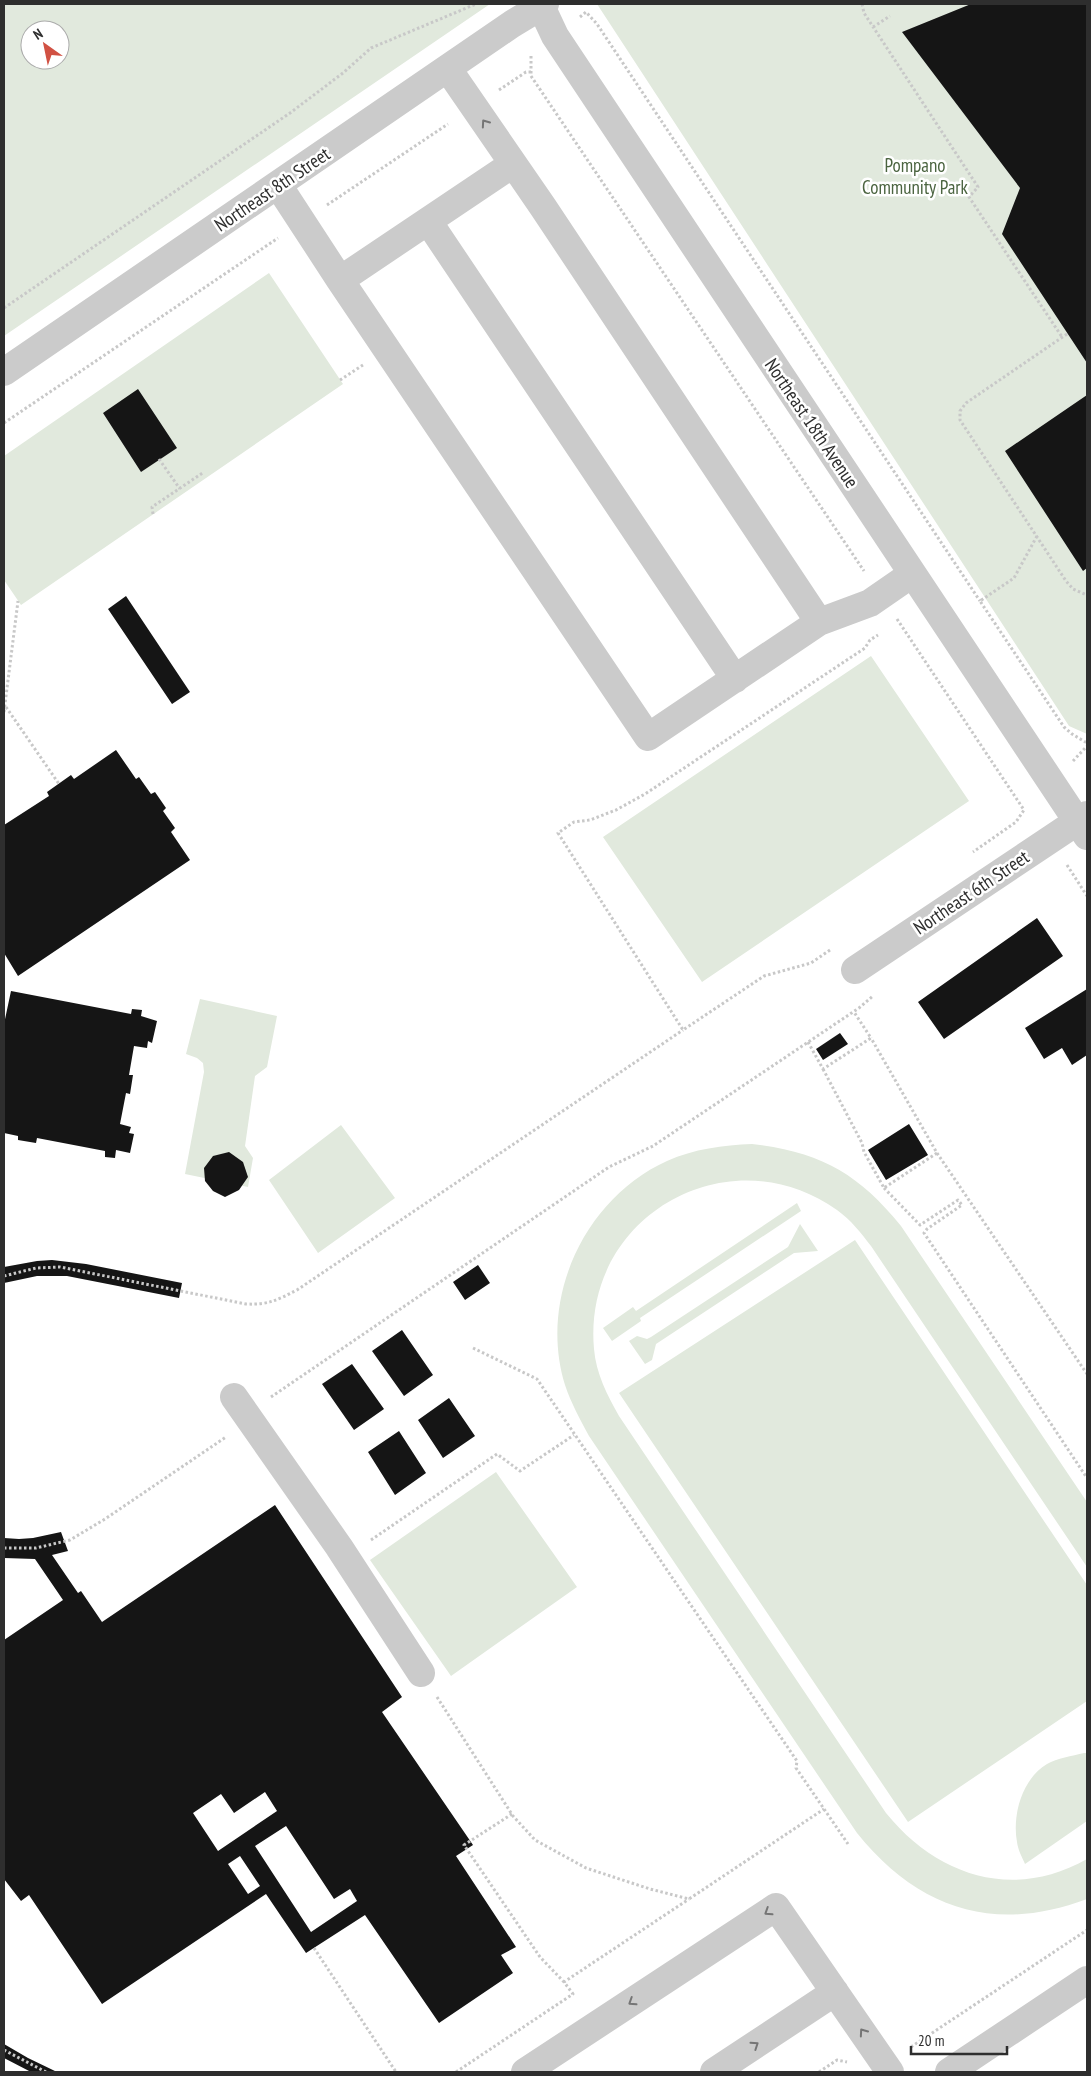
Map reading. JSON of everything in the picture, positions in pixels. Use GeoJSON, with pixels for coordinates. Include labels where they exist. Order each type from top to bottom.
{"type":"FeatureCollection","features":[{"type":"Feature","properties":{"kind":"street","name":"Northeast 18th Avenue"},"geometry":{"type":"LineString","coordinates":[[542,4],[555,36],[912,574],[1084,824]]}},
{"type":"Feature","properties":{"kind":"street","name":"Northeast 8th Street"},"geometry":{"type":"LineString","coordinates":[[4,372],[542,4]]}},
{"type":"Feature","properties":{"kind":"street"},"geometry":{"type":"LineString","coordinates":[[448,69],[819,622]]}},
{"type":"Feature","properties":{"kind":"street"},"geometry":{"type":"LineString","coordinates":[[340,280],[513,164]]}},
{"type":"Feature","properties":{"kind":"street"},"geometry":{"type":"LineString","coordinates":[[278,185],[648,737],[819,622],[870,603],[912,574]]}},
{"type":"Feature","properties":{"kind":"street"},"geometry":{"type":"LineString","coordinates":[[428,221],[734,679]]}},
{"type":"Feature","properties":{"kind":"street","name":"Northeast 6th Street"},"geometry":{"type":"LineString","coordinates":[[856,970],[1084,824]]}},
{"type":"Feature","properties":{"kind":"street"},"geometry":{"type":"LineString","coordinates":[[240,1405],[346,1557],[421,1673]]}},
{"type":"Feature","properties":{"kind":"street"},"geometry":{"type":"LineString","coordinates":[[525,2072],[776,1907],[887,2067]]}},
{"type":"Feature","properties":{"kind":"street"},"geometry":{"type":"LineString","coordinates":[[950,2072],[1087,1980]]}},
{"type":"Feature","properties":{"kind":"street"},"geometry":{"type":"LineString","coordinates":[[714,2072],[835,1992]]}},
{"type":"Feature","properties":{"kind":"path"},"geometry":{"type":"LineString","coordinates":[[4,308],[290,113],[343,73],[371,48],[476,4]]}},
{"type":"Feature","properties":{"kind":"path"},"geometry":{"type":"LineString","coordinates":[[862,4],[864,13],[978,187],[969,197],[1062,337]]}},
{"type":"Feature","properties":{"kind":"path"},"geometry":{"type":"LineString","coordinates":[[968,855],[1016,822],[1024,810],[536,84],[531,76],[531,51],[555,36],[586,12],[597,24],[1064,727],[1087,743]]}},
{"type":"Feature","properties":{"kind":"path"},"geometry":{"type":"LineString","coordinates":[[873,27],[890,16]]}},
{"type":"Feature","properties":{"kind":"path"},"geometry":{"type":"LineString","coordinates":[[4,423],[526,72],[531,72]]}},
{"type":"Feature","properties":{"kind":"path"},"geometry":{"type":"LineString","coordinates":[[1067,334],[966,403],[960,412],[960,420],[1073,589],[1087,595]]}},
{"type":"Feature","properties":{"kind":"path"},"geometry":{"type":"LineString","coordinates":[[159,459],[180,489]]}},
{"type":"Feature","properties":{"kind":"path"},"geometry":{"type":"LineString","coordinates":[[153,514],[152,507],[204,472]]}},
{"type":"Feature","properties":{"kind":"path"},"geometry":{"type":"LineString","coordinates":[[980,601],[1014,578],[1037,536]]}},
{"type":"Feature","properties":{"kind":"path"},"geometry":{"type":"LineString","coordinates":[[4,712],[18,601]]}},
{"type":"Feature","properties":{"kind":"path"},"geometry":{"type":"LineString","coordinates":[[891,626],[898,621]]}},
{"type":"Feature","properties":{"kind":"path"},"geometry":{"type":"LineString","coordinates":[[683,1030],[558,833],[574,822],[590,820],[616,810],[645,794],[865,648],[870,640],[884,630]]}},
{"type":"Feature","properties":{"kind":"path"},"geometry":{"type":"LineString","coordinates":[[6,707],[59,784]]}},
{"type":"Feature","properties":{"kind":"path"},"geometry":{"type":"LineString","coordinates":[[1064,868],[1067,866],[1087,896]]}},
{"type":"Feature","properties":{"kind":"path"},"geometry":{"type":"LineString","coordinates":[[4,1276],[36,1268],[60,1267],[246,1304],[263,1305],[297,1290],[764,976],[811,964],[832,949]]}},
{"type":"Feature","properties":{"kind":"path"},"geometry":{"type":"LineString","coordinates":[[4,1548],[36,1548],[70,1540],[105,1519],[235,1432],[240,1405],[609,1166],[653,1146],[854,1012],[878,992]]}},
{"type":"Feature","properties":{"kind":"path"},"geometry":{"type":"LineString","coordinates":[[854,1012],[937,1153],[1087,1374]]}},
{"type":"Feature","properties":{"kind":"path"},"geometry":{"type":"LineString","coordinates":[[823,1069],[870,1038]]}},
{"type":"Feature","properties":{"kind":"path"},"geometry":{"type":"LineString","coordinates":[[808,1042],[884,1188],[920,1225],[958,1200],[962,1205],[924,1233],[1087,1478]]}},
{"type":"Feature","properties":{"kind":"path"},"geometry":{"type":"LineString","coordinates":[[884,1188],[937,1153]]}},
{"type":"Feature","properties":{"kind":"path"},"geometry":{"type":"LineString","coordinates":[[473,1348],[536,1379],[630,1518],[638,1525],[797,1761],[796,1768],[848,1844]]}},
{"type":"Feature","properties":{"kind":"path"},"geometry":{"type":"LineString","coordinates":[[346,1557],[497,1454],[520,1471],[574,1435]]}},
{"type":"Feature","properties":{"kind":"path"},"geometry":{"type":"LineString","coordinates":[[421,1673],[512,1814],[535,1840],[586,1868],[688,1899]]}},
{"type":"Feature","properties":{"kind":"path"},"geometry":{"type":"LineString","coordinates":[[564,1982],[824,1809]]}},
{"type":"Feature","properties":{"kind":"path"},"geometry":{"type":"LineString","coordinates":[[456,2072],[573,1994],[540,1957],[464,1845],[512,1814]]}},
{"type":"Feature","properties":{"kind":"path"},"geometry":{"type":"LineString","coordinates":[[819,2072],[837,2060],[868,2066],[887,2067],[902,2053],[1087,1930]]}},
{"type":"Feature","properties":{"kind":"path"},"geometry":{"type":"LineString","coordinates":[[314,1948],[396,2072]]}},
{"type":"Feature","properties":{"kind":"path"},"geometry":{"type":"LineString","coordinates":[[4,2050],[46,2072]]}},
{"type":"Feature","properties":{"kind":"green space"},"geometry":{"type":"Polygon","coordinates":[[[4,4],[490,4],[4,336],[4,4]]]}},
{"type":"Feature","properties":{"kind":"green space","name":"Pompano Community Park"},"geometry":{"type":"Polygon","coordinates":[[[597,4],[1087,4],[1087,734],[1069,726],[597,4]]]}},
{"type":"Feature","properties":{"kind":"green space"},"geometry":{"type":"Polygon","coordinates":[[[269,273],[343,384],[21,605],[4,580],[4,456],[269,273]]]}},
{"type":"Feature","properties":{"kind":"green space"},"geometry":{"type":"Polygon","coordinates":[[[871,656],[969,801],[702,982],[603,837],[871,656]]]}},
{"type":"Feature","properties":{"kind":"green space"},"geometry":{"type":"Polygon","coordinates":[[[200,999],[277,1016],[267,1067],[255,1076],[245,1146],[253,1158],[248,1187],[185,1174],[204,1072],[203,1063],[197,1058],[186,1054],[200,999]]]}},
{"type":"Feature","properties":{"kind":"green space"},"geometry":{"type":"Polygon","coordinates":[[[341,1125],[395,1198],[318,1253],[269,1180],[341,1125]]]}},
{"type":"Feature","properties":{"kind":"green space"},"geometry":{"type":"Polygon","coordinates":[[[752,1144],[798,1153],[818,1159],[836,1168],[869,1192],[901,1226],[1087,1502],[1087,1567],[871,1246],[851,1222],[837,1210],[795,1188],[752,1181],[709,1185],[671,1201],[637,1226],[612,1260],[597,1302],[594,1349],[597,1367],[606,1392],[619,1416],[886,1813],[906,1835],[929,1853],[952,1866],[978,1875],[1004,1880],[1032,1878],[1059,1872],[1087,1859],[1087,1899],[1053,1909],[1020,1914],[989,1914],[960,1908],[932,1897],[906,1880],[881,1859],[857,1833],[589,1436],[570,1398],[565,1385],[558,1352],[558,1319],[564,1286],[575,1254],[592,1225],[613,1199],[638,1178],[667,1161],[709,1148],[752,1144]]]}},
{"type":"Feature","properties":{"kind":"green space"},"geometry":{"type":"Polygon","coordinates":[[[797,1203],[801,1211],[640,1318],[641,1321],[612,1341],[603,1328],[633,1307],[636,1311],[797,1203]]]}},
{"type":"Feature","properties":{"kind":"green space"},"geometry":{"type":"Polygon","coordinates":[[[800,1224],[818,1251],[794,1253],[656,1344],[652,1360],[645,1364],[629,1341],[637,1336],[647,1339],[651,1337],[788,1247],[800,1224]]]}},
{"type":"Feature","properties":{"kind":"green space"},"geometry":{"type":"Polygon","coordinates":[[[855,1240],[1087,1585],[1087,1701],[908,1822],[619,1393],[855,1240]]]}},
{"type":"Feature","properties":{"kind":"green space"},"geometry":{"type":"Polygon","coordinates":[[[496,1472],[577,1587],[451,1676],[370,1560],[496,1472]]]}},
{"type":"Feature","properties":{"kind":"green space"},"geometry":{"type":"Polygon","coordinates":[[[1087,1753],[1087,1821],[1025,1864],[1018,1848],[1016,1821],[1025,1788],[1038,1771],[1047,1764],[1087,1753]]]}},
{"type":"Feature","properties":{"kind":"building"},"geometry":{"type":"Polygon","coordinates":[[[971,4],[1087,4],[1087,363],[1002,234],[1020,188],[902,32],[971,4]]]}},
{"type":"Feature","properties":{"kind":"building"},"geometry":{"type":"Polygon","coordinates":[[[138,389],[177,448],[141,472],[103,413],[138,389]]]}},
{"type":"Feature","properties":{"kind":"building"},"geometry":{"type":"Polygon","coordinates":[[[1087,395],[1087,568],[1083,571],[1005,451],[1087,395]]]}},
{"type":"Feature","properties":{"kind":"building"},"geometry":{"type":"Polygon","coordinates":[[[126,596],[190,692],[172,704],[108,609],[126,596]]]}},
{"type":"Feature","properties":{"kind":"building"},"geometry":{"type":"Polygon","coordinates":[[[116,750],[136,779],[139,777],[151,794],[155,792],[166,808],[163,811],[175,828],[171,832],[190,860],[18,976],[4,953],[4,825],[49,796],[47,792],[71,775],[74,779],[116,750]]]}},
{"type":"Feature","properties":{"kind":"building"},"geometry":{"type":"Polygon","coordinates":[[[1037,918],[1063,956],[944,1039],[918,1002],[1037,918]]]}},
{"type":"Feature","properties":{"kind":"building"},"geometry":{"type":"Polygon","coordinates":[[[1087,989],[1087,1055],[1072,1065],[1062,1048],[1044,1059],[1025,1028],[1087,989]]]}},
{"type":"Feature","properties":{"kind":"building"},"geometry":{"type":"Polygon","coordinates":[[[11,991],[131,1014],[132,1009],[142,1010],[141,1016],[157,1021],[152,1043],[148,1041],[147,1048],[134,1046],[129,1075],[133,1075],[130,1094],[126,1093],[120,1124],[131,1127],[129,1133],[134,1134],[130,1153],[116,1150],[115,1158],[105,1157],[105,1151],[37,1138],[36,1143],[18,1140],[18,1136],[4,1133],[4,1024],[11,991]]]}},
{"type":"Feature","properties":{"kind":"building"},"geometry":{"type":"Polygon","coordinates":[[[840,1033],[848,1044],[823,1060],[816,1049],[840,1033]]]}},
{"type":"Feature","properties":{"kind":"building"},"geometry":{"type":"Polygon","coordinates":[[[909,1124],[928,1155],[886,1180],[868,1150],[909,1124]]]}},
{"type":"Feature","properties":{"kind":"building"},"geometry":{"type":"Polygon","coordinates":[[[229,1152],[243,1162],[248,1177],[239,1190],[225,1197],[213,1191],[205,1181],[204,1168],[213,1156],[229,1152]]]}},
{"type":"Feature","properties":{"kind":"building"},"geometry":{"type":"Polygon","coordinates":[[[52,1260],[86,1264],[182,1283],[179,1298],[67,1276],[37,1276],[4,1283],[4,1267],[52,1260]]]}},
{"type":"Feature","properties":{"kind":"building"},"geometry":{"type":"Polygon","coordinates":[[[478,1265],[490,1283],[465,1300],[453,1282],[478,1265]]]}},
{"type":"Feature","properties":{"kind":"building"},"geometry":{"type":"Polygon","coordinates":[[[402,1330],[433,1375],[404,1396],[372,1351],[402,1330]]]}},
{"type":"Feature","properties":{"kind":"building"},"geometry":{"type":"Polygon","coordinates":[[[352,1364],[384,1409],[354,1430],[322,1384],[352,1364]]]}},
{"type":"Feature","properties":{"kind":"building"},"geometry":{"type":"Polygon","coordinates":[[[449,1398],[475,1436],[443,1458],[418,1420],[449,1398]]]}},
{"type":"Feature","properties":{"kind":"building"},"geometry":{"type":"Polygon","coordinates":[[[399,1431],[426,1473],[395,1495],[368,1452],[399,1431]]]}},
{"type":"Feature","properties":{"kind":"building"},"geometry":{"type":"Polygon","coordinates":[[[275,1505],[402,1697],[382,1712],[473,1845],[456,1856],[516,1947],[501,1955],[513,1973],[439,2023],[365,1915],[306,1953],[266,1894],[102,2004],[29,1895],[21,1901],[4,1879],[4,1640],[63,1600],[35,1559],[4,1558],[4,1538],[33,1538],[61,1532],[68,1551],[52,1555],[78,1593],[81,1591],[102,1622],[275,1505]],[[265,1792],[234,1813],[221,1794],[193,1813],[218,1851],[277,1811],[265,1792]],[[286,1826],[255,1846],[311,1932],[357,1901],[350,1889],[334,1899],[286,1826]],[[240,1856],[228,1864],[248,1894],[260,1886],[240,1856]]]}},
{"type":"Feature","properties":{"kind":"building"},"geometry":{"type":"Polygon","coordinates":[[[4,2044],[57,2072],[31,2072],[4,2058],[4,2044]]]}}]}
